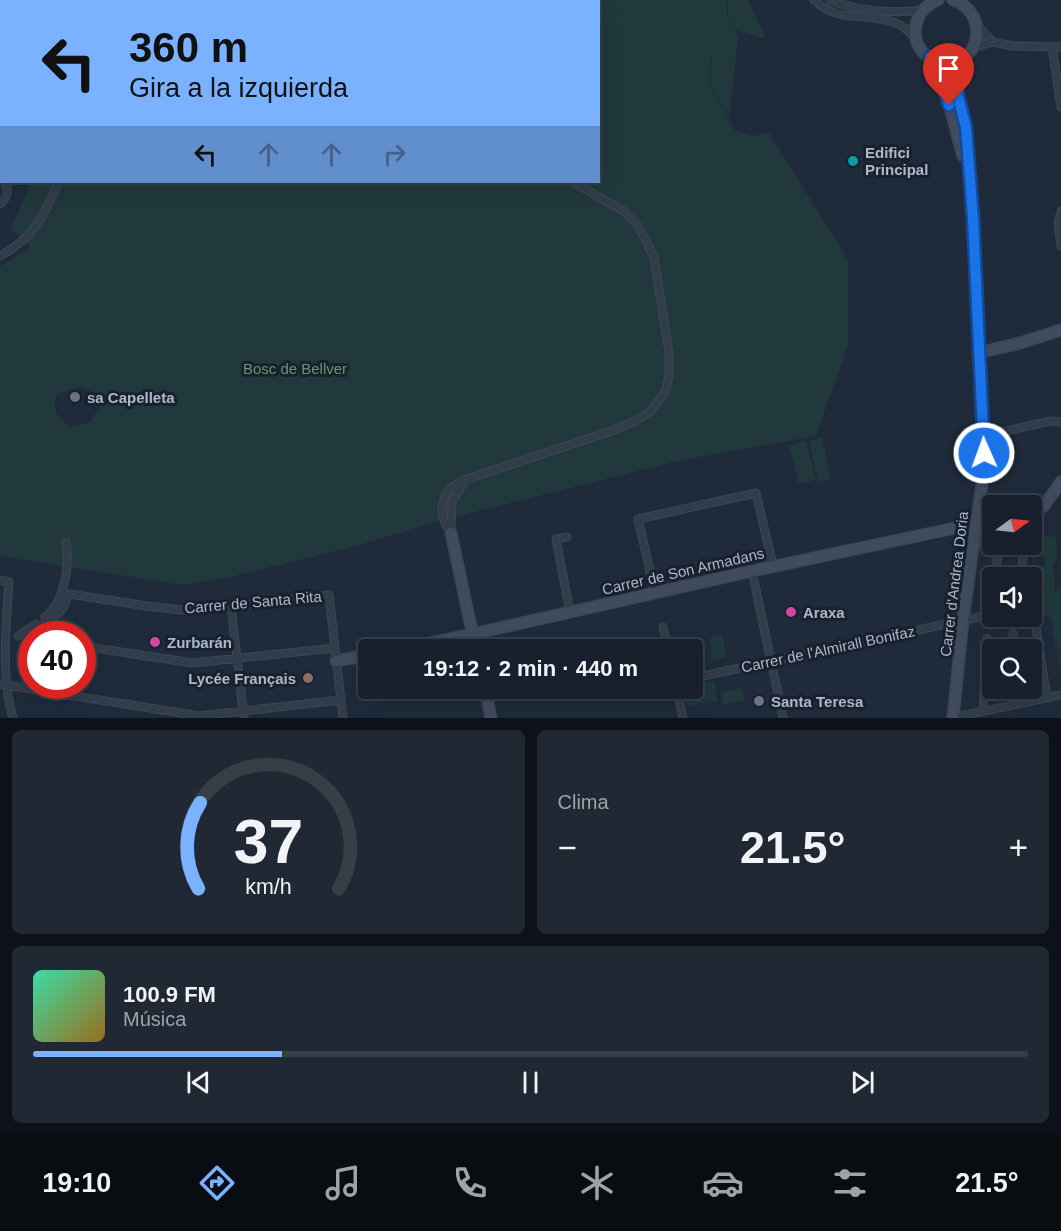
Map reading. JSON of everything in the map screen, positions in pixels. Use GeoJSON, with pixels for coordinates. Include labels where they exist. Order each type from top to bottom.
{"type":"FeatureCollection","features":[{"type":"Feature","properties":{"kind":"street"},"geometry":{"type":"LineString","coordinates":[[814,0],[830,11],[848,17],[894,22],[904,27],[915,38],[921,50],[939,62],[960,59],[972,48],[977,35],[974,16],[968,8],[957,1]]}},
{"type":"Feature","properties":{"kind":"street"},"geometry":{"type":"LineString","coordinates":[[830,0],[848,7],[896,12],[922,10]]}},
{"type":"Feature","properties":{"kind":"street"},"geometry":{"type":"LineString","coordinates":[[915,38],[916,19],[930,3],[938,0]]}},
{"type":"Feature","properties":{"kind":"street"},"geometry":{"type":"LineString","coordinates":[[977,25],[993,42]]}},
{"type":"Feature","properties":{"kind":"street"},"geometry":{"type":"LineString","coordinates":[[972,48],[993,42],[1013,46],[1061,47]]}},
{"type":"Feature","properties":{"kind":"street"},"geometry":{"type":"LineString","coordinates":[[1052,47],[1061,107]]}},
{"type":"Feature","properties":{"kind":"street"},"geometry":{"type":"LineString","coordinates":[[930,57],[943,82],[971,189]]}},
{"type":"Feature","properties":{"kind":"street","name":"Carrer d'Andrea Doria"},"geometry":{"type":"LineString","coordinates":[[952,718],[984,469],[971,189],[966,128],[958,96],[957,80],[960,59]]}},
{"type":"Feature","properties":{"kind":"street"},"geometry":{"type":"LineString","coordinates":[[0,204],[5,200],[8,191],[4,183]]}},
{"type":"Feature","properties":{"kind":"street"},"geometry":{"type":"LineString","coordinates":[[0,256],[17,246],[30,234],[45,212],[58,183]]}},
{"type":"Feature","properties":{"kind":"street"},"geometry":{"type":"LineString","coordinates":[[474,639],[451,533],[452,502],[457,491],[466,479],[609,432],[635,421],[650,412],[665,392],[669,377],[669,352],[654,258],[646,241],[638,226],[625,212],[575,183]]}},
{"type":"Feature","properties":{"kind":"street"},"geometry":{"type":"LineString","coordinates":[[1061,211],[1058,222],[1061,246]]}},
{"type":"Feature","properties":{"kind":"street"},"geometry":{"type":"LineString","coordinates":[[978,353],[1061,330]]}},
{"type":"Feature","properties":{"kind":"street"},"geometry":{"type":"LineString","coordinates":[[983,436],[1051,421],[1061,422]]}},
{"type":"Feature","properties":{"kind":"street"},"geometry":{"type":"LineString","coordinates":[[1042,507],[1061,482]]}},
{"type":"Feature","properties":{"kind":"street"},"geometry":{"type":"LineString","coordinates":[[656,593],[638,519],[756,493],[773,566]]}},
{"type":"Feature","properties":{"kind":"street","name":"Carrer de Son Armadans"},"geometry":{"type":"LineString","coordinates":[[449,639],[773,566],[982,523]]}},
{"type":"Feature","properties":{"kind":"street"},"geometry":{"type":"LineString","coordinates":[[567,537],[556,539],[570,612]]}},
{"type":"Feature","properties":{"kind":"street"},"geometry":{"type":"LineString","coordinates":[[42,621],[54,609],[62,591],[68,551],[66,542]]}},
{"type":"Feature","properties":{"kind":"street"},"geometry":{"type":"LineString","coordinates":[[752,571],[783,718]]}},
{"type":"Feature","properties":{"kind":"street"},"geometry":{"type":"LineString","coordinates":[[0,580],[9,582],[3,633],[4,685],[13,718]]}},
{"type":"Feature","properties":{"kind":"street","name":"Carrer de Santa Rita"},"geometry":{"type":"LineString","coordinates":[[46,621],[64,606],[66,597],[70,594],[190,611],[329,595],[335,648]]}},
{"type":"Feature","properties":{"kind":"street"},"geometry":{"type":"LineString","coordinates":[[231,606],[244,714]]}},
{"type":"Feature","properties":{"kind":"street","name":"Carrer de l'Almirall Bonifaz"},"geometry":{"type":"LineString","coordinates":[[703,676],[982,616]]}},
{"type":"Feature","properties":{"kind":"street"},"geometry":{"type":"LineString","coordinates":[[663,627],[666,639]]}},
{"type":"Feature","properties":{"kind":"street"},"geometry":{"type":"LineString","coordinates":[[1036,627],[1047,698]]}},
{"type":"Feature","properties":{"kind":"street"},"geometry":{"type":"LineString","coordinates":[[3,633],[18,636]]}},
{"type":"Feature","properties":{"kind":"street"},"geometry":{"type":"LineString","coordinates":[[1013,633],[1013,639]]}},
{"type":"Feature","properties":{"kind":"street"},"geometry":{"type":"LineString","coordinates":[[983,711],[987,638]]}},
{"type":"Feature","properties":{"kind":"street"},"geometry":{"type":"LineString","coordinates":[[96,648],[192,663],[335,648],[343,718]]}},
{"type":"Feature","properties":{"kind":"street"},"geometry":{"type":"LineString","coordinates":[[336,661],[358,657]]}},
{"type":"Feature","properties":{"kind":"street"},"geometry":{"type":"LineString","coordinates":[[4,685],[199,716],[244,714],[341,700]]}},
{"type":"Feature","properties":{"kind":"street"},"geometry":{"type":"LineString","coordinates":[[952,718],[1061,695]]}},
{"type":"Feature","properties":{"kind":"street"},"geometry":{"type":"LineString","coordinates":[[487,699],[491,718]]}},
{"type":"Feature","properties":{"kind":"street"},"geometry":{"type":"LineString","coordinates":[[679,699],[683,718]]}},
{"type":"Feature","properties":{"kind":"street"},"geometry":{"type":"LineString","coordinates":[[1016,699],[1016,705]]}},
{"type":"Feature","properties":{"kind":"green space","name":"Bosc de Bellver"},"geometry":{"type":"Polygon","coordinates":[[[600,0],[726,0],[731,46],[727,0],[748,0],[766,39],[735,30],[738,39],[729,118],[710,84],[712,55],[719,51],[711,54],[709,84],[735,131],[753,136],[769,133],[848,260],[848,344],[816,436],[682,460],[437,521],[363,544],[229,577],[183,585],[0,556],[0,266],[31,247],[11,229],[31,183],[600,183],[600,0]],[[79,387],[56,394],[55,410],[62,420],[71,427],[90,422],[106,397],[79,387]]]}},
{"type":"Feature","properties":{"kind":"green space"},"geometry":{"type":"Polygon","coordinates":[[[822,438],[831,479],[818,482],[809,441],[822,438]]]}},
{"type":"Feature","properties":{"kind":"green space"},"geometry":{"type":"Polygon","coordinates":[[[806,441],[816,480],[799,484],[789,445],[806,441]]]}},
{"type":"Feature","properties":{"kind":"green space"},"geometry":{"type":"Polygon","coordinates":[[[1045,536],[1056,537],[1057,556],[1053,565],[1055,592],[1061,589],[1061,655],[1059,647],[1056,647],[1052,631],[1055,630],[1053,622],[1048,615],[1042,615],[1042,591],[1045,591],[1042,582],[1042,567],[1045,566],[1045,558],[1042,557],[1045,536]]]}},
{"type":"Feature","properties":{"kind":"green space"},"geometry":{"type":"Polygon","coordinates":[[[722,635],[726,657],[713,660],[710,637],[722,635]]]}},
{"type":"Feature","properties":{"kind":"green space"},"geometry":{"type":"Polygon","coordinates":[[[1061,655],[1061,670],[1057,656],[1061,655]]]}},
{"type":"Feature","properties":{"kind":"green space"},"geometry":{"type":"Polygon","coordinates":[[[714,681],[718,701],[688,707],[686,699],[703,699],[703,684],[714,681]]]}},
{"type":"Feature","properties":{"kind":"green space"},"geometry":{"type":"Polygon","coordinates":[[[742,688],[745,700],[723,705],[721,693],[742,688]]]}},
{"type":"Feature","properties":{"kind":"place","name":"Edifici Principal"},"geometry":{"type":"Point","coordinates":[853,161]}},
{"type":"Feature","properties":{"kind":"place","name":"sa Capelleta"},"geometry":{"type":"Point","coordinates":[75,397]}},
{"type":"Feature","properties":{"kind":"place","name":"Araxa"},"geometry":{"type":"Point","coordinates":[791,612]}},
{"type":"Feature","properties":{"kind":"place","name":"Zurbarán"},"geometry":{"type":"Point","coordinates":[155,642]}},
{"type":"Feature","properties":{"kind":"place","name":"Lycée Français"},"geometry":{"type":"Point","coordinates":[308,678]}},
{"type":"Feature","properties":{"kind":"place","name":"Santa Teresa"},"geometry":{"type":"Point","coordinates":[759,701]}},
{"type":"Feature","properties":{"kind":"route"},"geometry":{"type":"LineString","coordinates":[[949,105],[943,82],[930,57],[939,62],[960,59],[957,80],[958,96],[966,128],[973,218],[984,453]]}}]}
